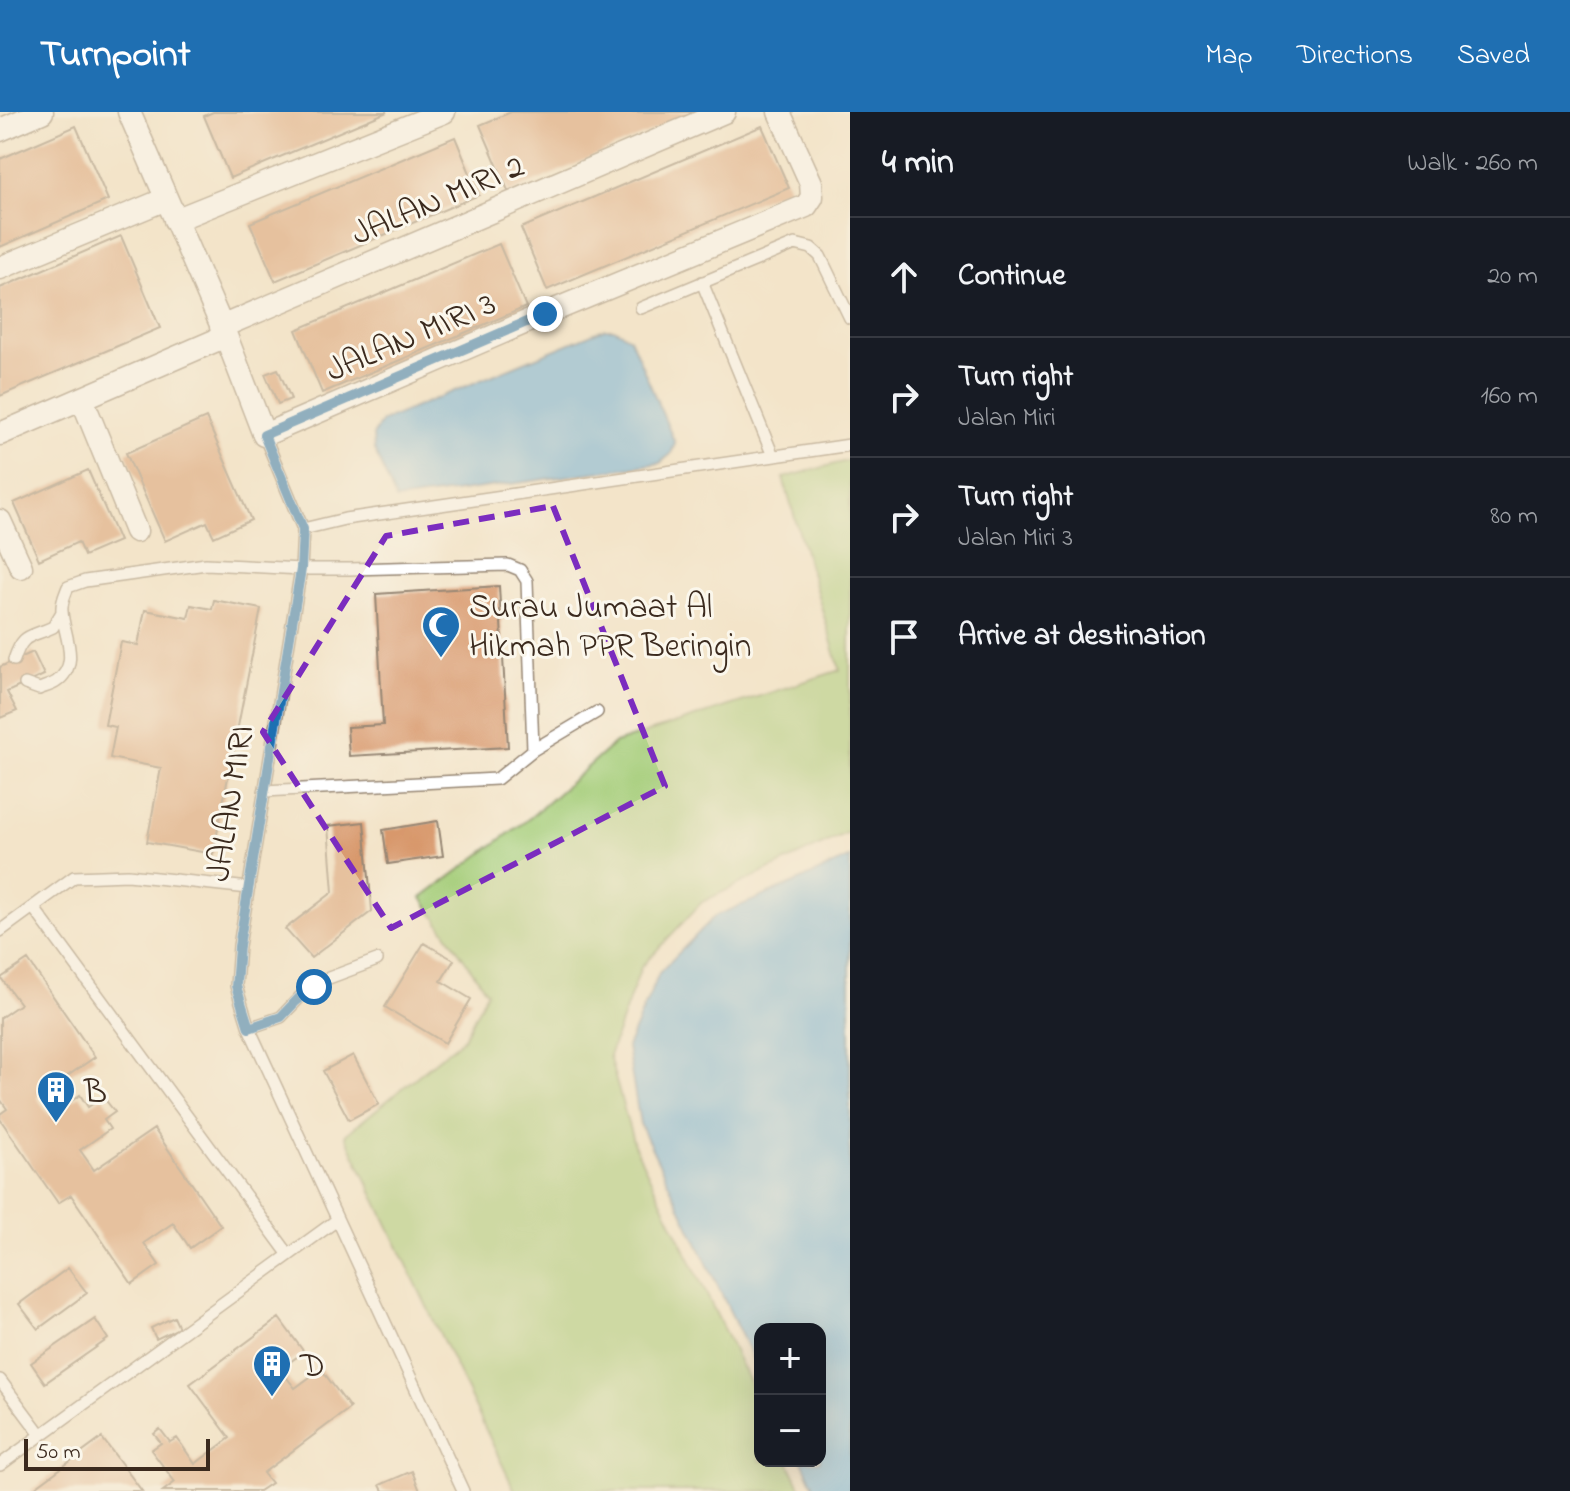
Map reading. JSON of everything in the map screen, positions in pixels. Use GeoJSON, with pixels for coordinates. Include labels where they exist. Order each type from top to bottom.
{"type":"FeatureCollection","features":[{"type":"Feature","properties":{"kind":"street"},"geometry":{"type":"LineString","coordinates":[[0,130],[42,112]]}},
{"type":"Feature","properties":{"kind":"street","name":"JALAN MIRI"},"geometry":{"type":"LineString","coordinates":[[129,112],[224,332],[264,435]]}},
{"type":"Feature","properties":{"kind":"street"},"geometry":{"type":"LineString","coordinates":[[0,268],[444,112]]}},
{"type":"Feature","properties":{"kind":"street","name":"JALAN MIRI 2"},"geometry":{"type":"LineString","coordinates":[[0,434],[724,112]]}},
{"type":"Feature","properties":{"kind":"street","name":"JALAN MIRI 3"},"geometry":{"type":"LineString","coordinates":[[264,435],[806,206],[812,197],[811,183],[779,112]]}},
{"type":"Feature","properties":{"kind":"street"},"geometry":{"type":"LineString","coordinates":[[82,399],[136,531]]}},
{"type":"Feature","properties":{"kind":"street"},"geometry":{"type":"LineString","coordinates":[[0,521],[21,567]]}},
{"type":"Feature","properties":{"kind":"lane"},"geometry":{"type":"LineString","coordinates":[[641,308],[795,244],[811,248],[820,256],[850,318]]}},
{"type":"Feature","properties":{"kind":"lane"},"geometry":{"type":"LineString","coordinates":[[702,282],[773,456]]}},
{"type":"Feature","properties":{"kind":"lane","name":"JALAN MIRI"},"geometry":{"type":"LineString","coordinates":[[264,435],[303,529],[301,569],[239,946],[236,986],[249,1028],[463,1491]]}},
{"type":"Feature","properties":{"kind":"lane"},"geometry":{"type":"LineString","coordinates":[[303,529],[345,519],[850,445]]}},
{"type":"Feature","properties":{"kind":"lane"},"geometry":{"type":"LineString","coordinates":[[25,684],[39,689],[58,681],[67,669],[72,656],[62,612],[63,600],[68,587],[85,581],[206,564],[301,569],[508,565],[520,570],[527,581],[533,750]]}},
{"type":"Feature","properties":{"kind":"lane"},"geometry":{"type":"LineString","coordinates":[[14,660],[20,643],[36,631],[53,627],[62,612]]}},
{"type":"Feature","properties":{"kind":"lane"},"geometry":{"type":"LineString","coordinates":[[264,791],[497,779],[533,750],[597,712]]}},
{"type":"Feature","properties":{"kind":"lane"},"geometry":{"type":"LineString","coordinates":[[0,931],[74,877],[128,875],[249,888]]}},
{"type":"Feature","properties":{"kind":"lane"},"geometry":{"type":"LineString","coordinates":[[33,907],[289,1255]]}},
{"type":"Feature","properties":{"kind":"lane"},"geometry":{"type":"LineString","coordinates":[[249,1028],[281,1017],[300,997],[326,979],[377,960]]}},
{"type":"Feature","properties":{"kind":"lane"},"geometry":{"type":"LineString","coordinates":[[0,1465],[337,1220]]}},
{"type":"Feature","properties":{"kind":"lane"},"geometry":{"type":"LineString","coordinates":[[0,1380],[41,1435]]}},
{"type":"Feature","properties":{"kind":"highlighted area"},"geometry":{"type":"Polygon","coordinates":[[[553,506],[665,786],[391,928],[263,732],[386,536],[553,506]]]}},
{"type":"Feature","properties":{"kind":"green space"},"geometry":{"type":"Polygon","coordinates":[[[850,460],[850,831],[702,902],[641,967],[609,1056],[634,1145],[754,1392],[754,1467],[791,1467],[802,1491],[515,1491],[345,1135],[464,1038],[487,992],[422,898],[531,817],[615,743],[840,670],[783,478],[850,460]]]}},
{"type":"Feature","properties":{"kind":"water"},"geometry":{"type":"Polygon","coordinates":[[[604,329],[614,329],[630,338],[675,443],[671,454],[660,463],[396,500],[374,449],[373,435],[382,421],[604,329]]]}},
{"type":"Feature","properties":{"kind":"water"},"geometry":{"type":"Polygon","coordinates":[[[850,857],[850,1491],[816,1491],[805,1467],[826,1467],[826,1323],[754,1323],[754,1362],[640,1124],[627,1047],[659,973],[715,916],[850,857]]]}},
{"type":"Feature","properties":{"kind":"building"},"geometry":{"type":"Polygon","coordinates":[[[213,112],[387,112],[230,178],[204,116],[213,112]]]}},
{"type":"Feature","properties":{"kind":"building"},"geometry":{"type":"Polygon","coordinates":[[[511,112],[696,112],[509,193],[480,125],[511,112]]]}},
{"type":"Feature","properties":{"kind":"building"},"geometry":{"type":"Polygon","coordinates":[[[76,126],[108,200],[0,247],[0,159],[76,126]]]}},
{"type":"Feature","properties":{"kind":"building"},"geometry":{"type":"Polygon","coordinates":[[[762,126],[789,188],[547,290],[521,228],[762,126]]]}},
{"type":"Feature","properties":{"kind":"building"},"geometry":{"type":"Polygon","coordinates":[[[455,137],[479,195],[275,281],[250,223],[455,137]]]}},
{"type":"Feature","properties":{"kind":"building"},"geometry":{"type":"Polygon","coordinates":[[[121,236],[160,328],[0,396],[0,288],[121,236]]]}},
{"type":"Feature","properties":{"kind":"building"},"geometry":{"type":"Polygon","coordinates":[[[499,244],[526,307],[322,393],[296,330],[499,244]]]}},
{"type":"Feature","properties":{"kind":"building"},"geometry":{"type":"Polygon","coordinates":[[[278,369],[291,399],[278,404],[265,374],[278,369]]]}},
{"type":"Feature","properties":{"kind":"building"},"geometry":{"type":"Polygon","coordinates":[[[206,418],[251,520],[214,537],[207,522],[165,541],[126,453],[206,418]]]}},
{"type":"Feature","properties":{"kind":"building"},"geometry":{"type":"Polygon","coordinates":[[[88,470],[119,541],[84,556],[78,542],[39,560],[14,503],[88,470]]]}},
{"type":"Feature","properties":{"kind":"building","name":"Surau Jumaat Al Hikmah PPR Beringin"},"geometry":{"type":"Polygon","coordinates":[[[499,586],[508,747],[349,756],[347,727],[383,725],[376,594],[499,586]]]}},
{"type":"Feature","properties":{"kind":"building"},"geometry":{"type":"Polygon","coordinates":[[[214,600],[261,609],[213,854],[147,842],[161,768],[110,758],[116,727],[105,725],[121,642],[138,645],[145,610],[188,618],[191,605],[212,609],[214,600]]]}},
{"type":"Feature","properties":{"kind":"building"},"geometry":{"type":"Polygon","coordinates":[[[33,652],[44,675],[7,692],[17,711],[0,718],[0,667],[33,652]]]}},
{"type":"Feature","properties":{"kind":"building"},"geometry":{"type":"Polygon","coordinates":[[[438,821],[443,856],[388,864],[383,830],[438,821]]]}},
{"type":"Feature","properties":{"kind":"building"},"geometry":{"type":"Polygon","coordinates":[[[364,822],[372,911],[311,958],[285,929],[333,892],[328,826],[364,822]]]}},
{"type":"Feature","properties":{"kind":"building"},"geometry":{"type":"Polygon","coordinates":[[[424,943],[454,960],[441,981],[471,999],[445,1043],[385,1007],[424,943]]]}},
{"type":"Feature","properties":{"kind":"building","name":"B"},"geometry":{"type":"Polygon","coordinates":[[[28,960],[95,1057],[37,1097],[50,1116],[80,1095],[88,1107],[103,1097],[115,1112],[104,1120],[110,1129],[80,1150],[94,1170],[154,1129],[221,1226],[190,1248],[173,1223],[144,1243],[159,1265],[132,1284],[71,1195],[58,1203],[0,1119],[0,1114],[7,1109],[0,1099],[0,1018],[20,1004],[1,978],[28,960]]]}},
{"type":"Feature","properties":{"kind":"building"},"geometry":{"type":"Polygon","coordinates":[[[353,1055],[379,1104],[349,1120],[323,1071],[353,1055]]]}},
{"type":"Feature","properties":{"kind":"building"},"geometry":{"type":"Polygon","coordinates":[[[68,1268],[87,1293],[38,1329],[19,1304],[68,1268]]]}},
{"type":"Feature","properties":{"kind":"building"},"geometry":{"type":"Polygon","coordinates":[[[174,1317],[179,1328],[156,1339],[151,1328],[174,1317]]]}},
{"type":"Feature","properties":{"kind":"building","name":"D"},"geometry":{"type":"Polygon","coordinates":[[[279,1318],[304,1352],[280,1369],[295,1388],[321,1369],[350,1408],[263,1473],[271,1483],[259,1491],[163,1491],[175,1482],[151,1450],[161,1443],[154,1434],[160,1429],[170,1442],[177,1438],[195,1464],[230,1438],[190,1384],[279,1318]]]}},
{"type":"Feature","properties":{"kind":"building"},"geometry":{"type":"Polygon","coordinates":[[[95,1319],[108,1339],[45,1383],[31,1363],[95,1319]]]}},
{"type":"Feature","properties":{"kind":"building"},"geometry":{"type":"Polygon","coordinates":[[[102,1438],[142,1491],[30,1491],[102,1438]]]}},
{"type":"Feature","properties":{"kind":"building"},"geometry":{"type":"Polygon","coordinates":[[[412,1471],[420,1491],[383,1491],[380,1485],[412,1471]]]}},
{"type":"Feature","properties":{"kind":"place","name":"Surau Jumaat Al Hikmah PPR Beringin"},"geometry":{"type":"Point","coordinates":[441,659]}},
{"type":"Feature","properties":{"kind":"place","name":"B"},"geometry":{"type":"Point","coordinates":[56,1124]}},
{"type":"Feature","properties":{"kind":"place","name":"D"},"geometry":{"type":"Point","coordinates":[272,1398]}},
{"type":"Feature","properties":{"kind":"route"},"geometry":{"type":"LineString","coordinates":[[314,987],[281,1017],[249,1028],[236,986],[239,946],[301,569],[303,529],[264,435],[545,314]]}}]}
